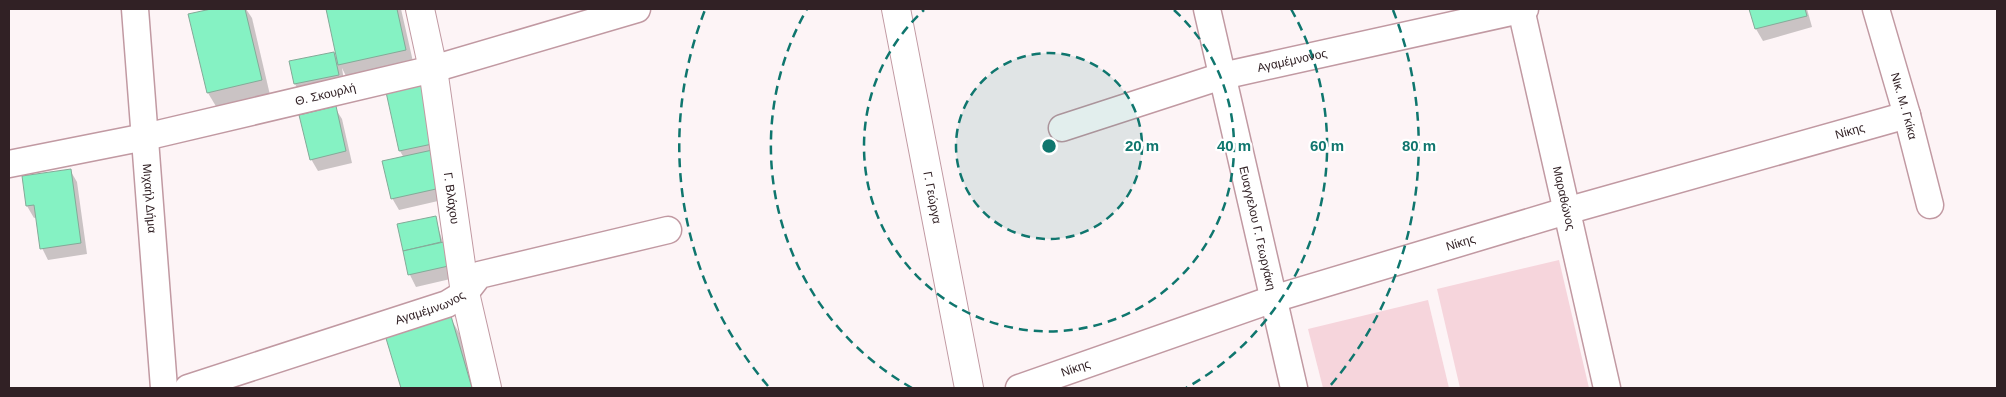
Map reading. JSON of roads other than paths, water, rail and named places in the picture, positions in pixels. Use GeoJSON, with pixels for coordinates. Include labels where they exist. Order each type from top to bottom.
{"type":"FeatureCollection","features":[{"type":"Feature","properties":{"kind":"street","name":"Μιχαήλ Δήμα"},"geometry":{"type":"LineString","coordinates":[[135,9],[164,388]]}},
{"type":"Feature","properties":{"kind":"street","name":"Γ. Βλάχου"},"geometry":{"type":"LineString","coordinates":[[420,9],[433,69],[465,293],[487,388]]}},
{"type":"Feature","properties":{"kind":"street","name":"Θ. Σκουρλή"},"geometry":{"type":"LineString","coordinates":[[9,164],[145,137],[433,69],[638,9]]}},
{"type":"Feature","properties":{"kind":"street","name":"Γ. Γεώργα"},"geometry":{"type":"LineString","coordinates":[[896,9],[969,388]]}},
{"type":"Feature","properties":{"kind":"street","name":"Ευαγγελου Γ. Γεωργάκη"},"geometry":{"type":"LineString","coordinates":[[1207,9],[1294,388]]}},
{"type":"Feature","properties":{"kind":"street","name":"Αγαμέμνονος"},"geometry":{"type":"LineString","coordinates":[[1062,128],[1222,76],[1523,9]]}},
{"type":"Feature","properties":{"kind":"street","name":"Μαραθώνος"},"geometry":{"type":"LineString","coordinates":[[1523,9],[1566,211],[1607,388]]}},
{"type":"Feature","properties":{"kind":"street","name":"Νικ. Μ. Γκίκα"},"geometry":{"type":"LineString","coordinates":[[1876,9],[1907,115],[1930,205]]}},
{"type":"Feature","properties":{"kind":"street","name":"Νίκης"},"geometry":{"type":"LineString","coordinates":[[1019,388],[1273,299],[1566,211],[1907,115]]}},
{"type":"Feature","properties":{"kind":"street","name":"Αγαμέμνωνος"},"geometry":{"type":"LineString","coordinates":[[188,388],[447,304],[465,293],[479,275],[668,230]]}}]}
